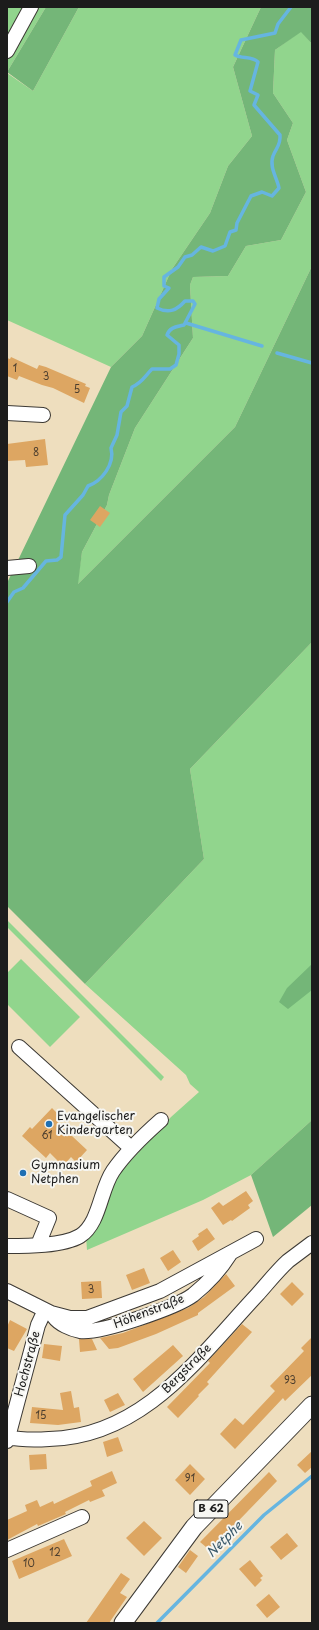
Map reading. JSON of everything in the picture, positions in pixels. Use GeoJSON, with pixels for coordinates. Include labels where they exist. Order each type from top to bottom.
{"type":"FeatureCollection","features":[{"type":"Feature","properties":{"kind":"main road","name":"B 62"},"geometry":{"type":"LineString","coordinates":[[123,1623],[194,1527],[312,1405]]}},
{"type":"Feature","properties":{"kind":"street"},"geometry":{"type":"LineString","coordinates":[[7,51],[31,7]]}},
{"type":"Feature","properties":{"kind":"street"},"geometry":{"type":"LineString","coordinates":[[7,413],[43,415]]}},
{"type":"Feature","properties":{"kind":"street"},"geometry":{"type":"LineString","coordinates":[[7,568],[29,566]]}},
{"type":"Feature","properties":{"kind":"street"},"geometry":{"type":"LineString","coordinates":[[19,1047],[131,1148]]}},
{"type":"Feature","properties":{"kind":"street"},"geometry":{"type":"LineString","coordinates":[[7,1246],[38,1245],[80,1236],[90,1223],[108,1180],[131,1148],[161,1120]]}},
{"type":"Feature","properties":{"kind":"street"},"geometry":{"type":"LineString","coordinates":[[7,1199],[49,1218],[38,1245]]}},
{"type":"Feature","properties":{"kind":"street","name":"Höhenstraße"},"geometry":{"type":"LineString","coordinates":[[7,1291],[48,1312],[70,1318],[87,1318],[160,1292],[205,1268],[233,1250],[256,1239]]}},
{"type":"Feature","properties":{"kind":"street","name":"Bergstraße"},"geometry":{"type":"LineString","coordinates":[[7,1438],[32,1440],[62,1439],[87,1434],[124,1420],[147,1406],[180,1378],[287,1262],[312,1243]]}},
{"type":"Feature","properties":{"kind":"street","name":"Hochstraße"},"geometry":{"type":"LineString","coordinates":[[7,1438],[38,1325],[48,1312]]}},
{"type":"Feature","properties":{"kind":"street"},"geometry":{"type":"LineString","coordinates":[[7,1550],[82,1518]]}},
{"type":"Feature","properties":{"kind":"green space"},"geometry":{"type":"Polygon","coordinates":[[[7,7],[46,7],[7,72],[7,7]]]}},
{"type":"Feature","properties":{"kind":"green space"},"geometry":{"type":"Polygon","coordinates":[[[46,7],[79,7],[33,91],[7,72],[46,7]]]}},
{"type":"Feature","properties":{"kind":"green space"},"geometry":{"type":"Polygon","coordinates":[[[79,7],[261,7],[233,67],[252,136],[228,166],[210,213],[172,269],[142,336],[111,367],[7,320],[7,73],[33,91],[79,7]]]}},
{"type":"Feature","properties":{"kind":"green space"},"geometry":{"type":"Polygon","coordinates":[[[261,7],[312,7],[312,44],[301,32],[275,50],[273,93],[293,123],[287,140],[306,192],[281,240],[246,246],[228,276],[193,277],[190,285],[193,338],[135,428],[109,495],[107,505],[82,552],[78,584],[235,427],[312,266],[312,642],[190,769],[204,859],[85,984],[7,906],[7,583],[111,367],[142,336],[172,269],[210,213],[228,166],[252,136],[233,67],[261,7]]]}},
{"type":"Feature","properties":{"kind":"green space"},"geometry":{"type":"Polygon","coordinates":[[[301,31],[312,44],[312,266],[235,427],[77,585],[82,552],[107,505],[109,495],[135,428],[193,338],[190,285],[193,277],[228,276],[246,246],[281,240],[306,192],[287,140],[293,123],[273,93],[275,50],[301,31]]]}},
{"type":"Feature","properties":{"kind":"green space"},"geometry":{"type":"Polygon","coordinates":[[[312,642],[312,1120],[251,1175],[203,1200],[87,1250],[86,1236],[112,1181],[171,1117],[199,1092],[190,1084],[186,1075],[85,984],[204,859],[190,769],[312,642]]]}},
{"type":"Feature","properties":{"kind":"green space"},"geometry":{"type":"Polygon","coordinates":[[[7,920],[164,1077],[161,1081],[7,927],[7,920]]]}},
{"type":"Feature","properties":{"kind":"green space"},"geometry":{"type":"Polygon","coordinates":[[[21,959],[80,1017],[50,1047],[7,1004],[7,973],[21,959]]]}},
{"type":"Feature","properties":{"kind":"green space"},"geometry":{"type":"Polygon","coordinates":[[[312,964],[312,990],[288,1009],[279,1002],[287,988],[312,964]]]}},
{"type":"Feature","properties":{"kind":"green space"},"geometry":{"type":"Polygon","coordinates":[[[312,1120],[312,1205],[273,1237],[251,1175],[312,1120]]]}},
{"type":"Feature","properties":{"kind":"building"},"geometry":{"type":"Polygon","coordinates":[[[11,357],[37,369],[39,365],[46,367],[86,384],[85,386],[90,388],[84,403],[53,388],[19,376],[17,380],[7,376],[7,358],[10,359],[11,357]]]}},
{"type":"Feature","properties":{"kind":"building"},"geometry":{"type":"Polygon","coordinates":[[[45,439],[48,465],[26,467],[25,460],[7,461],[7,444],[45,439]]]}},
{"type":"Feature","properties":{"kind":"building"},"geometry":{"type":"Polygon","coordinates":[[[100,506],[110,513],[100,527],[90,520],[100,506]]]}},
{"type":"Feature","properties":{"kind":"building"},"geometry":{"type":"Polygon","coordinates":[[[52,1108],[62,1118],[58,1123],[87,1150],[76,1162],[71,1157],[63,1166],[50,1153],[46,1158],[22,1136],[30,1127],[32,1129],[52,1108]]]}},
{"type":"Feature","properties":{"kind":"building"},"geometry":{"type":"Polygon","coordinates":[[[246,1191],[253,1201],[248,1205],[250,1208],[232,1221],[231,1220],[223,1225],[211,1208],[219,1202],[223,1206],[246,1191]]]}},
{"type":"Feature","properties":{"kind":"building"},"geometry":{"type":"Polygon","coordinates":[[[207,1228],[215,1239],[198,1251],[192,1241],[199,1236],[198,1234],[207,1228]]]}},
{"type":"Feature","properties":{"kind":"building"},"geometry":{"type":"Polygon","coordinates":[[[173,1250],[181,1262],[168,1271],[160,1258],[173,1250]]]}},
{"type":"Feature","properties":{"kind":"building"},"geometry":{"type":"Polygon","coordinates":[[[144,1268],[150,1283],[132,1290],[126,1275],[144,1268]]]}},
{"type":"Feature","properties":{"kind":"building"},"geometry":{"type":"Polygon","coordinates":[[[226,1274],[235,1286],[198,1313],[198,1315],[156,1334],[118,1348],[109,1349],[100,1338],[123,1333],[188,1308],[204,1297],[226,1274]]]}},
{"type":"Feature","properties":{"kind":"building"},"geometry":{"type":"Polygon","coordinates":[[[101,1281],[102,1298],[82,1299],[81,1282],[101,1281]]]}},
{"type":"Feature","properties":{"kind":"building"},"geometry":{"type":"Polygon","coordinates":[[[292,1282],[304,1294],[292,1306],[280,1294],[292,1282]]]}},
{"type":"Feature","properties":{"kind":"building"},"geometry":{"type":"Polygon","coordinates":[[[10,1320],[27,1329],[14,1351],[7,1348],[7,1327],[10,1320]]]}},
{"type":"Feature","properties":{"kind":"building"},"geometry":{"type":"Polygon","coordinates":[[[242,1324],[252,1332],[207,1382],[209,1384],[198,1395],[199,1396],[178,1418],[167,1407],[210,1363],[208,1361],[242,1324]]]}},
{"type":"Feature","properties":{"kind":"building"},"geometry":{"type":"Polygon","coordinates":[[[312,1337],[312,1375],[285,1401],[283,1398],[235,1449],[220,1434],[235,1418],[243,1425],[275,1391],[270,1386],[304,1351],[301,1348],[312,1337]]]}},
{"type":"Feature","properties":{"kind":"building"},"geometry":{"type":"Polygon","coordinates":[[[79,1339],[92,1339],[97,1350],[80,1352],[79,1339]]]}},
{"type":"Feature","properties":{"kind":"building"},"geometry":{"type":"Polygon","coordinates":[[[44,1344],[62,1346],[60,1361],[42,1358],[44,1344]]]}},
{"type":"Feature","properties":{"kind":"building"},"geometry":{"type":"Polygon","coordinates":[[[173,1345],[183,1356],[143,1392],[133,1379],[173,1345]]]}},
{"type":"Feature","properties":{"kind":"building"},"geometry":{"type":"Polygon","coordinates":[[[71,1391],[74,1408],[79,1407],[81,1422],[58,1425],[30,1423],[32,1407],[63,1410],[60,1393],[71,1391]]]}},
{"type":"Feature","properties":{"kind":"building"},"geometry":{"type":"Polygon","coordinates":[[[118,1393],[125,1405],[110,1412],[104,1400],[118,1393]]]}},
{"type":"Feature","properties":{"kind":"building"},"geometry":{"type":"Polygon","coordinates":[[[118,1437],[123,1451],[107,1457],[103,1442],[118,1437]]]}},
{"type":"Feature","properties":{"kind":"building"},"geometry":{"type":"Polygon","coordinates":[[[312,1451],[312,1467],[305,1473],[297,1465],[312,1451]]]}},
{"type":"Feature","properties":{"kind":"building"},"geometry":{"type":"Polygon","coordinates":[[[46,1454],[47,1469],[30,1470],[29,1455],[46,1454]]]}},
{"type":"Feature","properties":{"kind":"building"},"geometry":{"type":"Polygon","coordinates":[[[190,1464],[205,1479],[190,1495],[175,1480],[190,1464]]]}},
{"type":"Feature","properties":{"kind":"building"},"geometry":{"type":"Polygon","coordinates":[[[112,1471],[117,1483],[102,1490],[105,1496],[90,1502],[89,1500],[65,1512],[66,1514],[38,1526],[37,1524],[7,1540],[7,1520],[27,1511],[25,1505],[37,1500],[40,1507],[53,1501],[54,1504],[92,1486],[90,1481],[112,1471]]]}},
{"type":"Feature","properties":{"kind":"building"},"geometry":{"type":"Polygon","coordinates":[[[269,1472],[277,1481],[217,1543],[219,1545],[212,1552],[200,1542],[269,1472]]]}},
{"type":"Feature","properties":{"kind":"building"},"geometry":{"type":"Polygon","coordinates":[[[144,1521],[162,1538],[144,1556],[126,1538],[144,1521]]]}},
{"type":"Feature","properties":{"kind":"building"},"geometry":{"type":"Polygon","coordinates":[[[287,1533],[298,1546],[281,1560],[270,1547],[287,1533]]]}},
{"type":"Feature","properties":{"kind":"building"},"geometry":{"type":"Polygon","coordinates":[[[64,1539],[72,1556],[19,1579],[12,1561],[64,1539]]]}},
{"type":"Feature","properties":{"kind":"building"},"geometry":{"type":"Polygon","coordinates":[[[190,1550],[198,1556],[186,1573],[178,1567],[190,1550]]]}},
{"type":"Feature","properties":{"kind":"building"},"geometry":{"type":"Polygon","coordinates":[[[250,1560],[263,1576],[260,1578],[262,1580],[255,1587],[239,1569],[250,1560]]]}},
{"type":"Feature","properties":{"kind":"building"},"geometry":{"type":"Polygon","coordinates":[[[121,1573],[130,1579],[120,1593],[127,1597],[109,1623],[86,1623],[121,1573]]]}},
{"type":"Feature","properties":{"kind":"building"},"geometry":{"type":"Polygon","coordinates":[[[269,1594],[280,1607],[267,1618],[256,1605],[269,1594]]]}},
{"type":"Feature","properties":{"kind":"waterway"},"geometry":{"type":"LineString","coordinates":[[7,602],[14,592],[23,588],[46,561],[57,560],[61,557],[65,515],[83,495],[88,486],[98,480],[109,466],[112,454],[111,448],[117,435],[121,412],[127,406],[132,387],[141,381],[152,369],[170,369],[176,365],[179,354],[179,345],[167,335],[172,329],[184,325],[195,304],[193,301],[185,301],[176,309],[169,311],[157,308],[159,299],[169,288],[164,286],[164,277],[178,267],[185,257],[192,255],[201,247],[213,251],[225,246],[230,232],[236,230],[237,223],[251,196],[262,192],[272,196],[279,188],[272,160],[279,144],[280,135],[254,105],[258,95],[250,91],[258,62],[253,59],[235,55],[241,40],[275,33],[278,24],[291,7]]}},
{"type":"Feature","properties":{"kind":"waterway"},"geometry":{"type":"LineString","coordinates":[[186,323],[262,346]]}},
{"type":"Feature","properties":{"kind":"waterway"},"geometry":{"type":"LineString","coordinates":[[277,353],[312,363]]}},
{"type":"Feature","properties":{"kind":"waterway","name":"Netphe"},"geometry":{"type":"LineString","coordinates":[[157,1623],[264,1515],[312,1476]]}},
{"type":"Feature","properties":{"kind":"place","name":"Evangelischer Kindergarten"},"geometry":{"type":"Point","coordinates":[49,1124]}},
{"type":"Feature","properties":{"kind":"place","name":"Gymnasium Netphen"},"geometry":{"type":"Point","coordinates":[23,1173]}}]}
